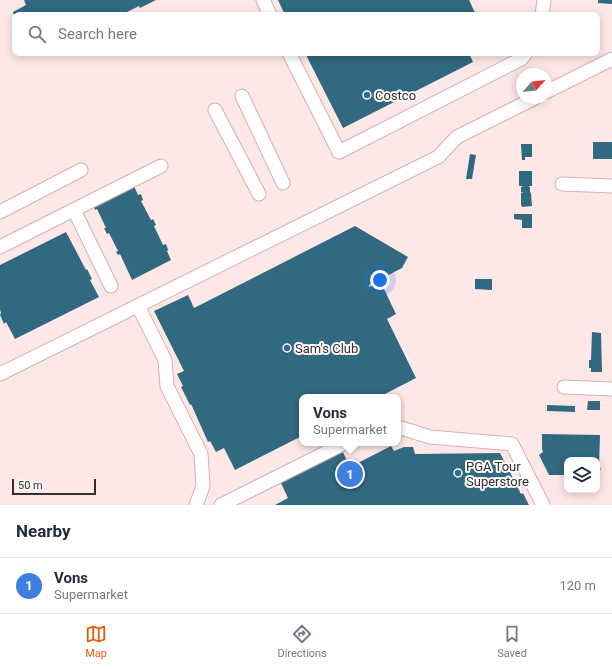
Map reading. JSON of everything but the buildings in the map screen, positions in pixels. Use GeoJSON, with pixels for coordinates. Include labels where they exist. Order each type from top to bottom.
{"type":"FeatureCollection","features":[{"type":"Feature","properties":{"kind":"lane"},"geometry":{"type":"LineString","coordinates":[[263,0],[269,12]]}},
{"type":"Feature","properties":{"kind":"lane"},"geometry":{"type":"LineString","coordinates":[[542,12],[544,0]]}},
{"type":"Feature","properties":{"kind":"lane"},"geometry":{"type":"LineString","coordinates":[[291,56],[339,152],[521,59],[524,56]]}},
{"type":"Feature","properties":{"kind":"lane"},"geometry":{"type":"LineString","coordinates":[[552,89],[612,59]]}},
{"type":"Feature","properties":{"kind":"lane"},"geometry":{"type":"LineString","coordinates":[[242,96],[283,183]]}},
{"type":"Feature","properties":{"kind":"lane"},"geometry":{"type":"LineString","coordinates":[[0,374],[438,157],[457,137],[523,104]]}},
{"type":"Feature","properties":{"kind":"lane"},"geometry":{"type":"LineString","coordinates":[[215,110],[259,194]]}},
{"type":"Feature","properties":{"kind":"lane"},"geometry":{"type":"LineString","coordinates":[[0,247],[161,166]]}},
{"type":"Feature","properties":{"kind":"lane"},"geometry":{"type":"LineString","coordinates":[[0,212],[81,170]]}},
{"type":"Feature","properties":{"kind":"lane"},"geometry":{"type":"LineString","coordinates":[[562,184],[612,186]]}},
{"type":"Feature","properties":{"kind":"lane"},"geometry":{"type":"LineString","coordinates":[[74,210],[111,286]]}},
{"type":"Feature","properties":{"kind":"lane"},"geometry":{"type":"LineString","coordinates":[[138,306],[165,360],[167,386],[201,454],[203,486],[196,505]]}},
{"type":"Feature","properties":{"kind":"lane"},"geometry":{"type":"LineString","coordinates":[[564,387],[612,388]]}},
{"type":"Feature","properties":{"kind":"lane"},"geometry":{"type":"LineString","coordinates":[[401,428],[430,437],[512,444],[543,505]]}},
{"type":"Feature","properties":{"kind":"lane"},"geometry":{"type":"LineString","coordinates":[[221,505],[339,446]]}},
{"type":"Feature","properties":{"kind":"place","name":"Costco"},"geometry":{"type":"Point","coordinates":[367,95]}},
{"type":"Feature","properties":{"kind":"place","name":"Sam's Club"},"geometry":{"type":"Point","coordinates":[287,348]}},
{"type":"Feature","properties":{"kind":"place","name":"PGA Tour Superstore"},"geometry":{"type":"Point","coordinates":[458,473]}},
{"type":"Feature","properties":{"kind":"place","name":"Vons"},"geometry":{"type":"Point","coordinates":[350,474]}}]}
